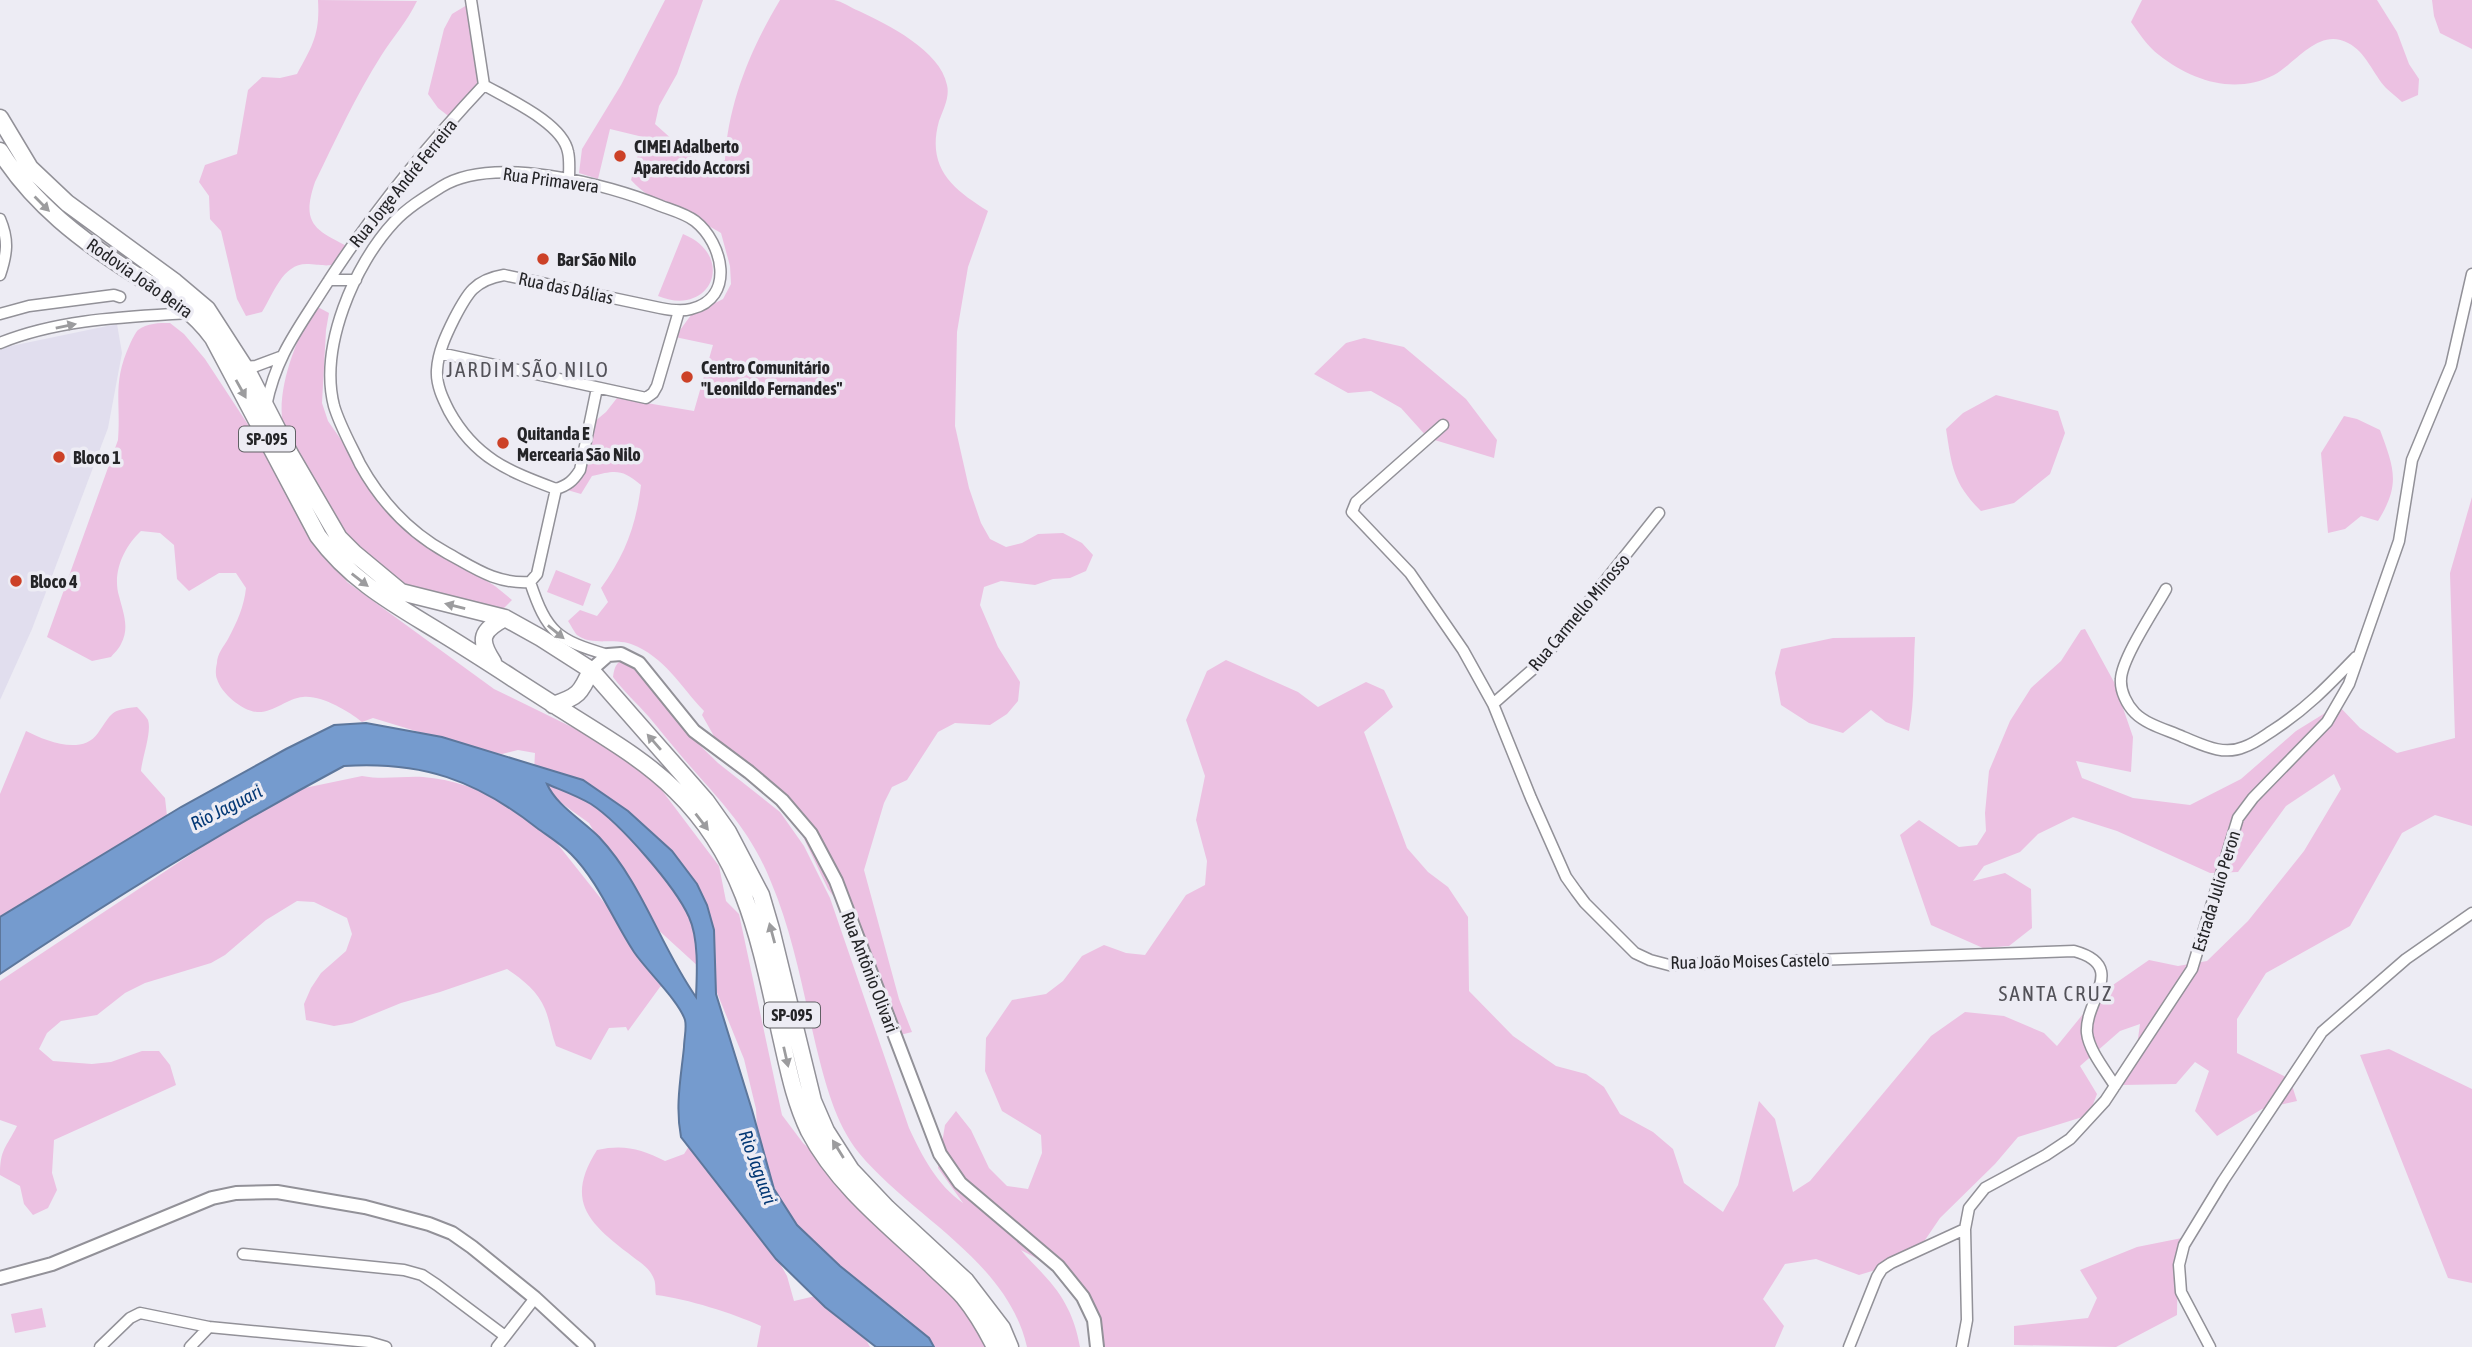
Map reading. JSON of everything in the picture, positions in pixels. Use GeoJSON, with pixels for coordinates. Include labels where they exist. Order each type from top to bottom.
{"type":"FeatureCollection","features":[{"type":"Feature","properties":{"kind":"main road","name":"Rodovia João Beira"},"geometry":{"type":"LineString","coordinates":[[0,118],[30,168],[67,203],[175,282],[207,309],[246,368],[290,454],[339,538],[378,575],[401,592],[505,618],[591,670]]}},
{"type":"Feature","properties":{"kind":"main road","name":"Rodovia João Beira"},"geometry":{"type":"LineString","coordinates":[[0,151],[12,171],[45,208],[84,239],[192,313],[213,338],[301,506],[318,536],[336,559],[383,597],[554,705]]}},
{"type":"Feature","properties":{"kind":"main road"},"geometry":{"type":"LineString","coordinates":[[495,666],[484,648],[483,639],[486,631],[505,618]]}},
{"type":"Feature","properties":{"kind":"main road"},"geometry":{"type":"LineString","coordinates":[[554,705],[571,699],[581,691],[591,670]]}},
{"type":"Feature","properties":{"kind":"main road","name":"SP-095"},"geometry":{"type":"LineString","coordinates":[[591,670],[706,801],[728,832],[746,865],[761,895],[813,1101],[826,1131],[851,1170],[972,1289],[1002,1328],[1010,1347]]}},
{"type":"Feature","properties":{"kind":"main road","name":"SP-095"},"geometry":{"type":"LineString","coordinates":[[554,705],[648,766],[678,792],[706,827],[732,866],[754,919],[796,1100],[810,1132],[852,1191],[961,1294],[982,1322],[995,1347]]}},
{"type":"Feature","properties":{"kind":"street"},"geometry":{"type":"LineString","coordinates":[[471,0],[484,85],[550,125],[561,135],[568,151],[569,179]]}},
{"type":"Feature","properties":{"kind":"street","name":"Rua Jorge André Ferreira"},"geometry":{"type":"LineString","coordinates":[[266,405],[280,357],[354,240],[406,173],[484,85]]}},
{"type":"Feature","properties":{"kind":"street","name":"Rua Primavera"},"geometry":{"type":"LineString","coordinates":[[530,582],[512,583],[494,579],[436,547],[390,509],[372,486],[346,437],[334,405],[330,370],[334,337],[341,312],[356,280],[394,222],[414,205],[444,184],[472,175],[499,172],[569,179],[612,189],[693,219],[716,248],[721,262],[720,280],[713,295],[703,304],[679,311]]}},
{"type":"Feature","properties":{"kind":"street"},"geometry":{"type":"LineString","coordinates":[[0,219],[6,234],[8,251],[0,275]]}},
{"type":"Feature","properties":{"kind":"street","name":"Estrada Julio Peron"},"geometry":{"type":"LineString","coordinates":[[1962,1347],[1967,1320],[1965,1229],[1969,1208],[1985,1188],[2046,1156],[2070,1139],[2091,1118],[2115,1086],[2192,969],[2238,818],[2253,798],[2327,722],[2349,684],[2399,541],[2412,460],[2451,366],[2472,274]]}},
{"type":"Feature","properties":{"kind":"street","name":"Rua das Dálias"},"geometry":{"type":"LineString","coordinates":[[556,489],[489,459],[465,436],[443,401],[437,371],[440,353],[447,333],[473,288],[487,278],[504,275],[679,311]]}},
{"type":"Feature","properties":{"kind":"street"},"geometry":{"type":"LineString","coordinates":[[329,280],[356,280]]}},
{"type":"Feature","properties":{"kind":"street"},"geometry":{"type":"LineString","coordinates":[[0,314],[29,306],[114,295],[120,297]]}},
{"type":"Feature","properties":{"kind":"street"},"geometry":{"type":"LineString","coordinates":[[440,353],[646,398],[657,386],[679,311]]}},
{"type":"Feature","properties":{"kind":"street"},"geometry":{"type":"LineString","coordinates":[[0,343],[102,319],[192,313]]}},
{"type":"Feature","properties":{"kind":"street"},"geometry":{"type":"LineString","coordinates":[[246,368],[280,357]]}},
{"type":"Feature","properties":{"kind":"street"},"geometry":{"type":"LineString","coordinates":[[597,388],[580,470],[567,485],[556,489],[537,574],[530,582],[547,625],[562,637],[582,647],[608,655]]}},
{"type":"Feature","properties":{"kind":"street","name":"Rua João Moises Castelo"},"geometry":{"type":"LineString","coordinates":[[1443,425],[1352,507],[1354,517],[1400,561],[1451,629],[1493,704],[1566,877],[1585,903],[1636,953],[1669,965],[2074,951],[2087,955],[2097,963],[2101,974],[2100,990],[2088,1021],[2087,1032],[2090,1043],[2115,1086]]}},
{"type":"Feature","properties":{"kind":"street","name":"Rua Carmello Minosso"},"geometry":{"type":"LineString","coordinates":[[1493,704],[1532,670],[1550,650],[1658,513]]}},
{"type":"Feature","properties":{"kind":"street"},"geometry":{"type":"LineString","coordinates":[[2166,589],[2127,660],[2121,679],[2124,697],[2135,714],[2154,725],[2211,748],[2228,751],[2245,747],[2262,738],[2318,698],[2360,653]]}},
{"type":"Feature","properties":{"kind":"street","name":"Rua Antônio Olivari"},"geometry":{"type":"LineString","coordinates":[[608,655],[621,654],[639,663],[694,731],[782,800],[811,834],[836,881],[940,1154],[960,1182],[1058,1266],[1083,1297],[1094,1320],[1097,1347]]}},
{"type":"Feature","properties":{"kind":"street"},"geometry":{"type":"LineString","coordinates":[[591,670],[608,655]]}},
{"type":"Feature","properties":{"kind":"street"},"geometry":{"type":"LineString","coordinates":[[2210,1347],[2180,1292],[2179,1265],[2184,1245],[2222,1181],[2322,1032],[2406,959],[2472,913]]}},
{"type":"Feature","properties":{"kind":"street"},"geometry":{"type":"LineString","coordinates":[[0,1278],[52,1264],[212,1198],[236,1193],[277,1192],[365,1207],[429,1224],[462,1240],[535,1298],[588,1347]]}},
{"type":"Feature","properties":{"kind":"street"},"geometry":{"type":"LineString","coordinates":[[1849,1347],[1882,1269],[1965,1229]]}},
{"type":"Feature","properties":{"kind":"street"},"geometry":{"type":"LineString","coordinates":[[243,1254],[404,1270],[422,1275],[505,1336]]}},
{"type":"Feature","properties":{"kind":"street"},"geometry":{"type":"LineString","coordinates":[[497,1347],[535,1298]]}},
{"type":"Feature","properties":{"kind":"street"},"geometry":{"type":"LineString","coordinates":[[100,1347],[130,1318],[140,1313],[209,1327],[369,1342],[386,1347]]}},
{"type":"Feature","properties":{"kind":"street"},"geometry":{"type":"LineString","coordinates":[[190,1347],[209,1327]]}},
{"type":"Feature","properties":{"kind":"shaded area"},"geometry":{"type":"Polygon","coordinates":[[[318,0],[417,1],[363,86],[315,182],[309,207],[310,216],[319,230],[349,247],[342,263],[309,264],[292,268],[280,280],[262,312],[246,316],[237,299],[221,231],[210,219],[209,196],[199,182],[205,165],[237,154],[248,90],[262,77],[280,78],[297,74],[314,39],[318,22],[318,0]]]}},
{"type":"Feature","properties":{"kind":"shaded area"},"geometry":{"type":"Polygon","coordinates":[[[665,0],[703,0],[677,74],[659,106],[655,124],[694,159],[710,167],[725,160],[736,97],[760,37],[780,0],[840,2],[898,31],[934,61],[942,72],[948,90],[936,137],[936,152],[940,164],[954,185],[988,211],[968,267],[957,332],[955,426],[969,488],[981,523],[990,539],[1006,547],[1022,543],[1038,534],[1063,533],[1082,543],[1093,555],[1086,571],[1070,578],[1053,579],[1035,585],[1001,581],[984,587],[980,605],[998,647],[1020,682],[1018,701],[1007,714],[990,725],[955,723],[938,732],[907,780],[892,787],[884,803],[864,870],[899,999],[912,1032],[896,1036],[840,905],[828,889],[797,824],[719,745],[702,715],[704,711],[663,664],[631,644],[583,638],[576,634],[568,621],[580,610],[597,616],[608,602],[601,588],[617,564],[628,540],[641,485],[629,476],[613,472],[592,476],[581,494],[564,489],[582,475],[594,422],[617,398],[694,411],[713,345],[675,337],[691,315],[723,299],[731,284],[730,266],[721,233],[661,203],[631,180],[643,137],[610,129],[598,179],[579,173],[582,149],[621,85],[665,0]]]}},
{"type":"Feature","properties":{"kind":"shaded area"},"geometry":{"type":"Polygon","coordinates":[[[2142,0],[2377,0],[2397,32],[2409,64],[2419,79],[2418,95],[2402,102],[2386,88],[2360,52],[2337,39],[2308,48],[2282,70],[2259,81],[2229,84],[2200,78],[2185,72],[2159,55],[2140,35],[2131,22],[2142,0]]]}},
{"type":"Feature","properties":{"kind":"shaded area"},"geometry":{"type":"Polygon","coordinates":[[[2432,0],[2472,0],[2472,49],[2440,33],[2432,0]]]}},
{"type":"Feature","properties":{"kind":"shaded area"},"geometry":{"type":"Polygon","coordinates":[[[467,5],[480,73],[475,89],[451,118],[438,108],[428,94],[444,29],[452,14],[467,5]]]}},
{"type":"Feature","properties":{"kind":"shaded area"},"geometry":{"type":"Polygon","coordinates":[[[683,234],[700,244],[709,256],[713,269],[711,282],[703,292],[692,299],[677,301],[658,296],[683,234]]]}},
{"type":"Feature","properties":{"kind":"shaded area"},"geometry":{"type":"Polygon","coordinates":[[[314,305],[329,313],[322,403],[328,421],[381,497],[419,539],[495,586],[512,600],[500,612],[400,586],[343,535],[283,428],[282,396],[289,365],[314,305]]]}},
{"type":"Feature","properties":{"kind":"shaded area"},"geometry":{"type":"Polygon","coordinates":[[[157,323],[170,323],[184,334],[205,359],[310,519],[347,582],[494,689],[639,760],[719,866],[726,901],[739,914],[782,1115],[803,1143],[906,1239],[971,1316],[989,1347],[931,1347],[925,1336],[903,1315],[859,1292],[788,1218],[766,1169],[744,1059],[711,978],[643,916],[589,823],[557,800],[534,772],[535,753],[518,750],[502,754],[481,751],[373,718],[362,722],[334,705],[310,697],[297,698],[263,712],[251,711],[239,705],[223,690],[216,671],[219,653],[240,614],[246,588],[236,573],[219,573],[189,591],[177,579],[174,545],[160,533],[141,531],[121,560],[117,587],[125,620],[125,632],[120,646],[111,657],[92,661],[47,637],[118,440],[119,381],[124,358],[138,330],[157,323]]]}},
{"type":"Feature","properties":{"kind":"shaded area"},"geometry":{"type":"Polygon","coordinates":[[[117,324],[122,353],[108,428],[32,629],[0,700],[0,350],[117,324]]]}},
{"type":"Feature","properties":{"kind":"shaded area"},"geometry":{"type":"Polygon","coordinates":[[[1364,338],[1404,347],[1466,399],[1497,440],[1494,458],[1428,438],[1401,408],[1371,391],[1348,393],[1314,374],[1346,343],[1364,338]]]}},
{"type":"Feature","properties":{"kind":"shaded area"},"geometry":{"type":"Polygon","coordinates":[[[1996,395],[2058,411],[2065,433],[2050,474],[2014,503],[1981,511],[1965,492],[1955,474],[1946,429],[1963,413],[1996,395]]]}},
{"type":"Feature","properties":{"kind":"shaded area"},"geometry":{"type":"Polygon","coordinates":[[[2344,416],[2380,430],[2392,466],[2392,486],[2390,497],[2378,521],[2361,516],[2345,529],[2328,533],[2321,453],[2344,416]]]}},
{"type":"Feature","properties":{"kind":"shaded area"},"geometry":{"type":"Polygon","coordinates":[[[2472,497],[2472,826],[2435,815],[2402,833],[2350,926],[2266,973],[2237,1019],[2237,1053],[2290,1079],[2297,1101],[2262,1109],[2217,1136],[2195,1111],[2209,1071],[2195,1062],[2176,1084],[2123,1085],[2137,1046],[2140,1024],[2120,1031],[2080,1066],[2097,1094],[2089,1115],[2018,1137],[1995,1164],[1940,1218],[1923,1243],[1902,1262],[1859,1275],[1816,1259],[1785,1264],[1763,1299],[1784,1326],[1775,1347],[1094,1347],[1086,1315],[1071,1285],[1055,1270],[1021,1250],[1063,1299],[1072,1317],[1080,1347],[1027,1347],[1016,1316],[1000,1289],[979,1264],[881,1176],[859,1153],[843,1129],[827,1088],[779,902],[763,863],[733,816],[613,677],[616,666],[621,661],[639,663],[685,731],[718,763],[780,812],[804,846],[830,898],[909,1128],[938,1179],[963,1203],[938,1168],[945,1125],[956,1111],[971,1130],[989,1168],[1007,1186],[1028,1189],[1042,1153],[1041,1135],[1002,1111],[985,1071],[986,1038],[1012,1000],[1046,994],[1063,981],[1082,956],[1104,945],[1126,953],[1145,955],[1186,895],[1205,885],[1207,861],[1196,820],[1205,776],[1186,720],[1207,671],[1226,660],[1298,692],[1318,707],[1366,682],[1384,690],[1393,707],[1364,732],[1407,848],[1428,872],[1448,887],[1468,917],[1469,991],[1513,1036],[1556,1066],[1586,1074],[1604,1087],[1620,1114],[1653,1132],[1673,1149],[1684,1183],[1723,1212],[1738,1185],[1759,1101],[1775,1119],[1793,1192],[1810,1181],[1931,1036],[1965,1012],[2004,1016],[2044,1033],[2057,1046],[2092,1003],[2149,960],[2178,966],[2207,961],[2248,921],[2304,851],[2341,789],[2334,774],[2286,806],[2238,872],[2210,873],[2117,831],[2073,817],[2038,834],[2020,852],[1984,866],[1973,881],[2005,873],[2031,889],[2032,928],[2009,946],[1983,948],[1931,925],[1900,835],[1919,820],[1959,847],[1977,845],[1986,831],[1989,771],[2010,721],[2031,688],[2061,661],[2081,630],[2085,629],[2114,682],[2133,737],[2131,772],[2076,761],[2082,778],[2133,798],[2190,805],[2241,779],[2296,731],[2338,705],[2360,728],[2397,753],[2455,738],[2450,573],[2472,497]]]}},
{"type":"Feature","properties":{"kind":"shaded area"},"geometry":{"type":"Polygon","coordinates":[[[556,570],[591,584],[583,606],[547,592],[556,570]]]}},
{"type":"Feature","properties":{"kind":"shaded area"},"geometry":{"type":"Polygon","coordinates":[[[1915,637],[1909,731],[1886,722],[1871,710],[1843,733],[1809,723],[1781,705],[1775,673],[1781,649],[1833,638],[1915,637]]]}},
{"type":"Feature","properties":{"kind":"shaded area"},"geometry":{"type":"Polygon","coordinates":[[[137,707],[147,718],[149,725],[141,771],[165,798],[167,816],[0,928],[0,794],[26,731],[53,742],[83,744],[98,733],[113,713],[137,707]]]}},
{"type":"Feature","properties":{"kind":"shaded area"},"geometry":{"type":"Polygon","coordinates":[[[362,776],[423,777],[455,782],[487,793],[531,818],[544,827],[668,983],[660,987],[628,1031],[626,1027],[609,1028],[591,1060],[556,1046],[542,1003],[524,981],[507,969],[401,1003],[352,1023],[334,1026],[306,1020],[304,1004],[311,988],[321,973],[346,951],[352,934],[347,918],[314,902],[297,901],[266,920],[225,955],[211,963],[145,983],[125,993],[97,1015],[61,1021],[47,1033],[39,1049],[53,1061],[92,1064],[111,1062],[142,1051],[159,1051],[170,1065],[176,1085],[54,1140],[52,1173],[57,1190],[48,1208],[33,1215],[24,1204],[20,1186],[0,1175],[2,1154],[17,1126],[0,1120],[0,981],[274,799],[295,790],[362,776]]]}},
{"type":"Feature","properties":{"kind":"shaded area"},"geometry":{"type":"Polygon","coordinates":[[[2389,1049],[2472,1089],[2472,1283],[2448,1278],[2360,1055],[2389,1049]]]}},
{"type":"Feature","properties":{"kind":"shaded area"},"geometry":{"type":"Polygon","coordinates":[[[693,1140],[778,1260],[787,1276],[794,1301],[824,1294],[858,1325],[870,1347],[757,1347],[761,1326],[710,1307],[656,1295],[652,1274],[592,1219],[582,1196],[583,1182],[597,1150],[632,1149],[665,1161],[684,1154],[693,1140]]]}},
{"type":"Feature","properties":{"kind":"shaded area"},"geometry":{"type":"Polygon","coordinates":[[[2182,1238],[2178,1247],[2177,1315],[2116,1347],[2014,1345],[2014,1326],[2088,1318],[2097,1298],[2080,1270],[2137,1247],[2182,1238]]]}},
{"type":"Feature","properties":{"kind":"shaded area"},"geometry":{"type":"Polygon","coordinates":[[[42,1308],[46,1327],[15,1333],[11,1314],[42,1308]]]}},
{"type":"Feature","properties":{"kind":"water","name":"Rio Jaguari"},"geometry":{"type":"Polygon","coordinates":[[[366,723],[442,737],[583,780],[628,811],[672,851],[697,884],[707,905],[714,930],[716,994],[774,1189],[797,1225],[840,1266],[929,1338],[934,1347],[876,1347],[825,1307],[776,1259],[681,1137],[679,1103],[686,1026],[682,1012],[634,952],[597,888],[571,854],[514,811],[470,786],[447,777],[398,767],[344,766],[170,866],[0,974],[0,917],[181,807],[334,725],[366,723]],[[547,784],[563,806],[599,837],[628,875],[696,997],[697,957],[692,926],[672,889],[631,840],[603,813],[586,801],[547,784]]]}},
{"type":"Feature","properties":{"kind":"place","name":"CIMEI Adalberto Aparecido Accorsi"},"geometry":{"type":"Point","coordinates":[620,156]}},
{"type":"Feature","properties":{"kind":"place","name":"Bar São Nilo"},"geometry":{"type":"Point","coordinates":[543,259]}},
{"type":"Feature","properties":{"kind":"place","name":"Centro Comunitário \"Leonildo Fernandes\""},"geometry":{"type":"Point","coordinates":[687,377]}},
{"type":"Feature","properties":{"kind":"place","name":"Quitanda E Mercearia São Nilo"},"geometry":{"type":"Point","coordinates":[503,443]}},
{"type":"Feature","properties":{"kind":"place","name":"Bloco 1"},"geometry":{"type":"Point","coordinates":[59,457]}},
{"type":"Feature","properties":{"kind":"place","name":"Bloco 4"},"geometry":{"type":"Point","coordinates":[16,581]}},
{"type":"Feature","properties":{"kind":"district","name":"JARDIM SÃO NILO"},"geometry":{"type":"Point","coordinates":[528,369]}},
{"type":"Feature","properties":{"kind":"district","name":"SANTA CRUZ"},"geometry":{"type":"Point","coordinates":[2056,993]}}]}
